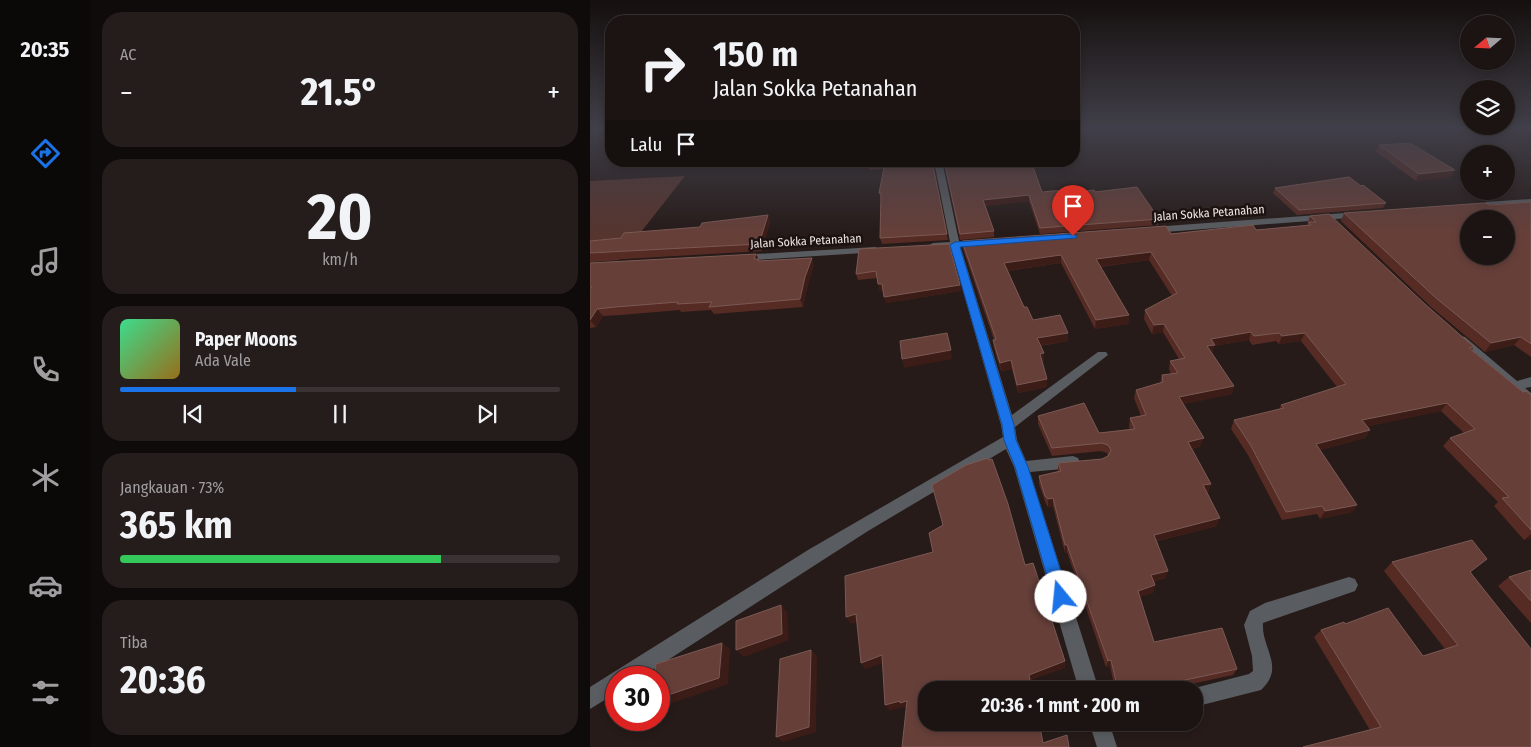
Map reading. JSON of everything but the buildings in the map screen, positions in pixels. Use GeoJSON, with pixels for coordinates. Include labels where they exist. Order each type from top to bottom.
{"type":"FeatureCollection","features":[{"type":"Feature","properties":{"kind":"street"},"geometry":{"type":"LineString","coordinates":[[939,167],[955,245],[1009,432],[1086,681]]}},
{"type":"Feature","properties":{"kind":"street"},"geometry":{"type":"LineString","coordinates":[[1473,206],[1531,202]]}},
{"type":"Feature","properties":{"kind":"street","name":"Jalan Sokka Petanahan"},"geometry":{"type":"LineString","coordinates":[[1142,231],[1367,214]]}},
{"type":"Feature","properties":{"kind":"street"},"geometry":{"type":"LineString","coordinates":[[1328,217],[1342,230]]}},
{"type":"Feature","properties":{"kind":"street"},"geometry":{"type":"LineString","coordinates":[[925,247],[984,243]]}},
{"type":"Feature","properties":{"kind":"street","name":"Jalan Sokka Petanahan"},"geometry":{"type":"LineString","coordinates":[[728,258],[886,249]]}},
{"type":"Feature","properties":{"kind":"street"},"geometry":{"type":"LineString","coordinates":[[1456,336],[1531,400]]}},
{"type":"Feature","properties":{"kind":"street"},"geometry":{"type":"LineString","coordinates":[[640,666],[774,579],[929,485],[1009,432],[1102,355]]}},
{"type":"Feature","properties":{"kind":"street"},"geometry":{"type":"LineString","coordinates":[[1515,386],[1531,382]]}},
{"type":"Feature","properties":{"kind":"street"},"geometry":{"type":"LineString","coordinates":[[1021,467],[1084,461]]}},
{"type":"Feature","properties":{"kind":"street"},"geometry":{"type":"LineString","coordinates":[[1203,696],[1254,683],[1262,676],[1264,670],[1262,658],[1252,625],[1256,617],[1294,602],[1350,585]]}},
{"type":"Feature","properties":{"kind":"street"},"geometry":{"type":"LineString","coordinates":[[590,699],[605,689]]}},
{"type":"Feature","properties":{"kind":"street"},"geometry":{"type":"LineString","coordinates":[[1102,731],[1107,747]]}},
{"type":"Feature","properties":{"kind":"shaded area"},"geometry":{"type":"Polygon","coordinates":[[[685,176],[619,260],[590,262],[590,181],[685,176]]]}},
{"type":"Feature","properties":{"kind":"route"},"geometry":{"type":"LineString","coordinates":[[1061,597],[1021,467],[1010,440],[1008,425],[955,245],[1073,236]]}}]}
